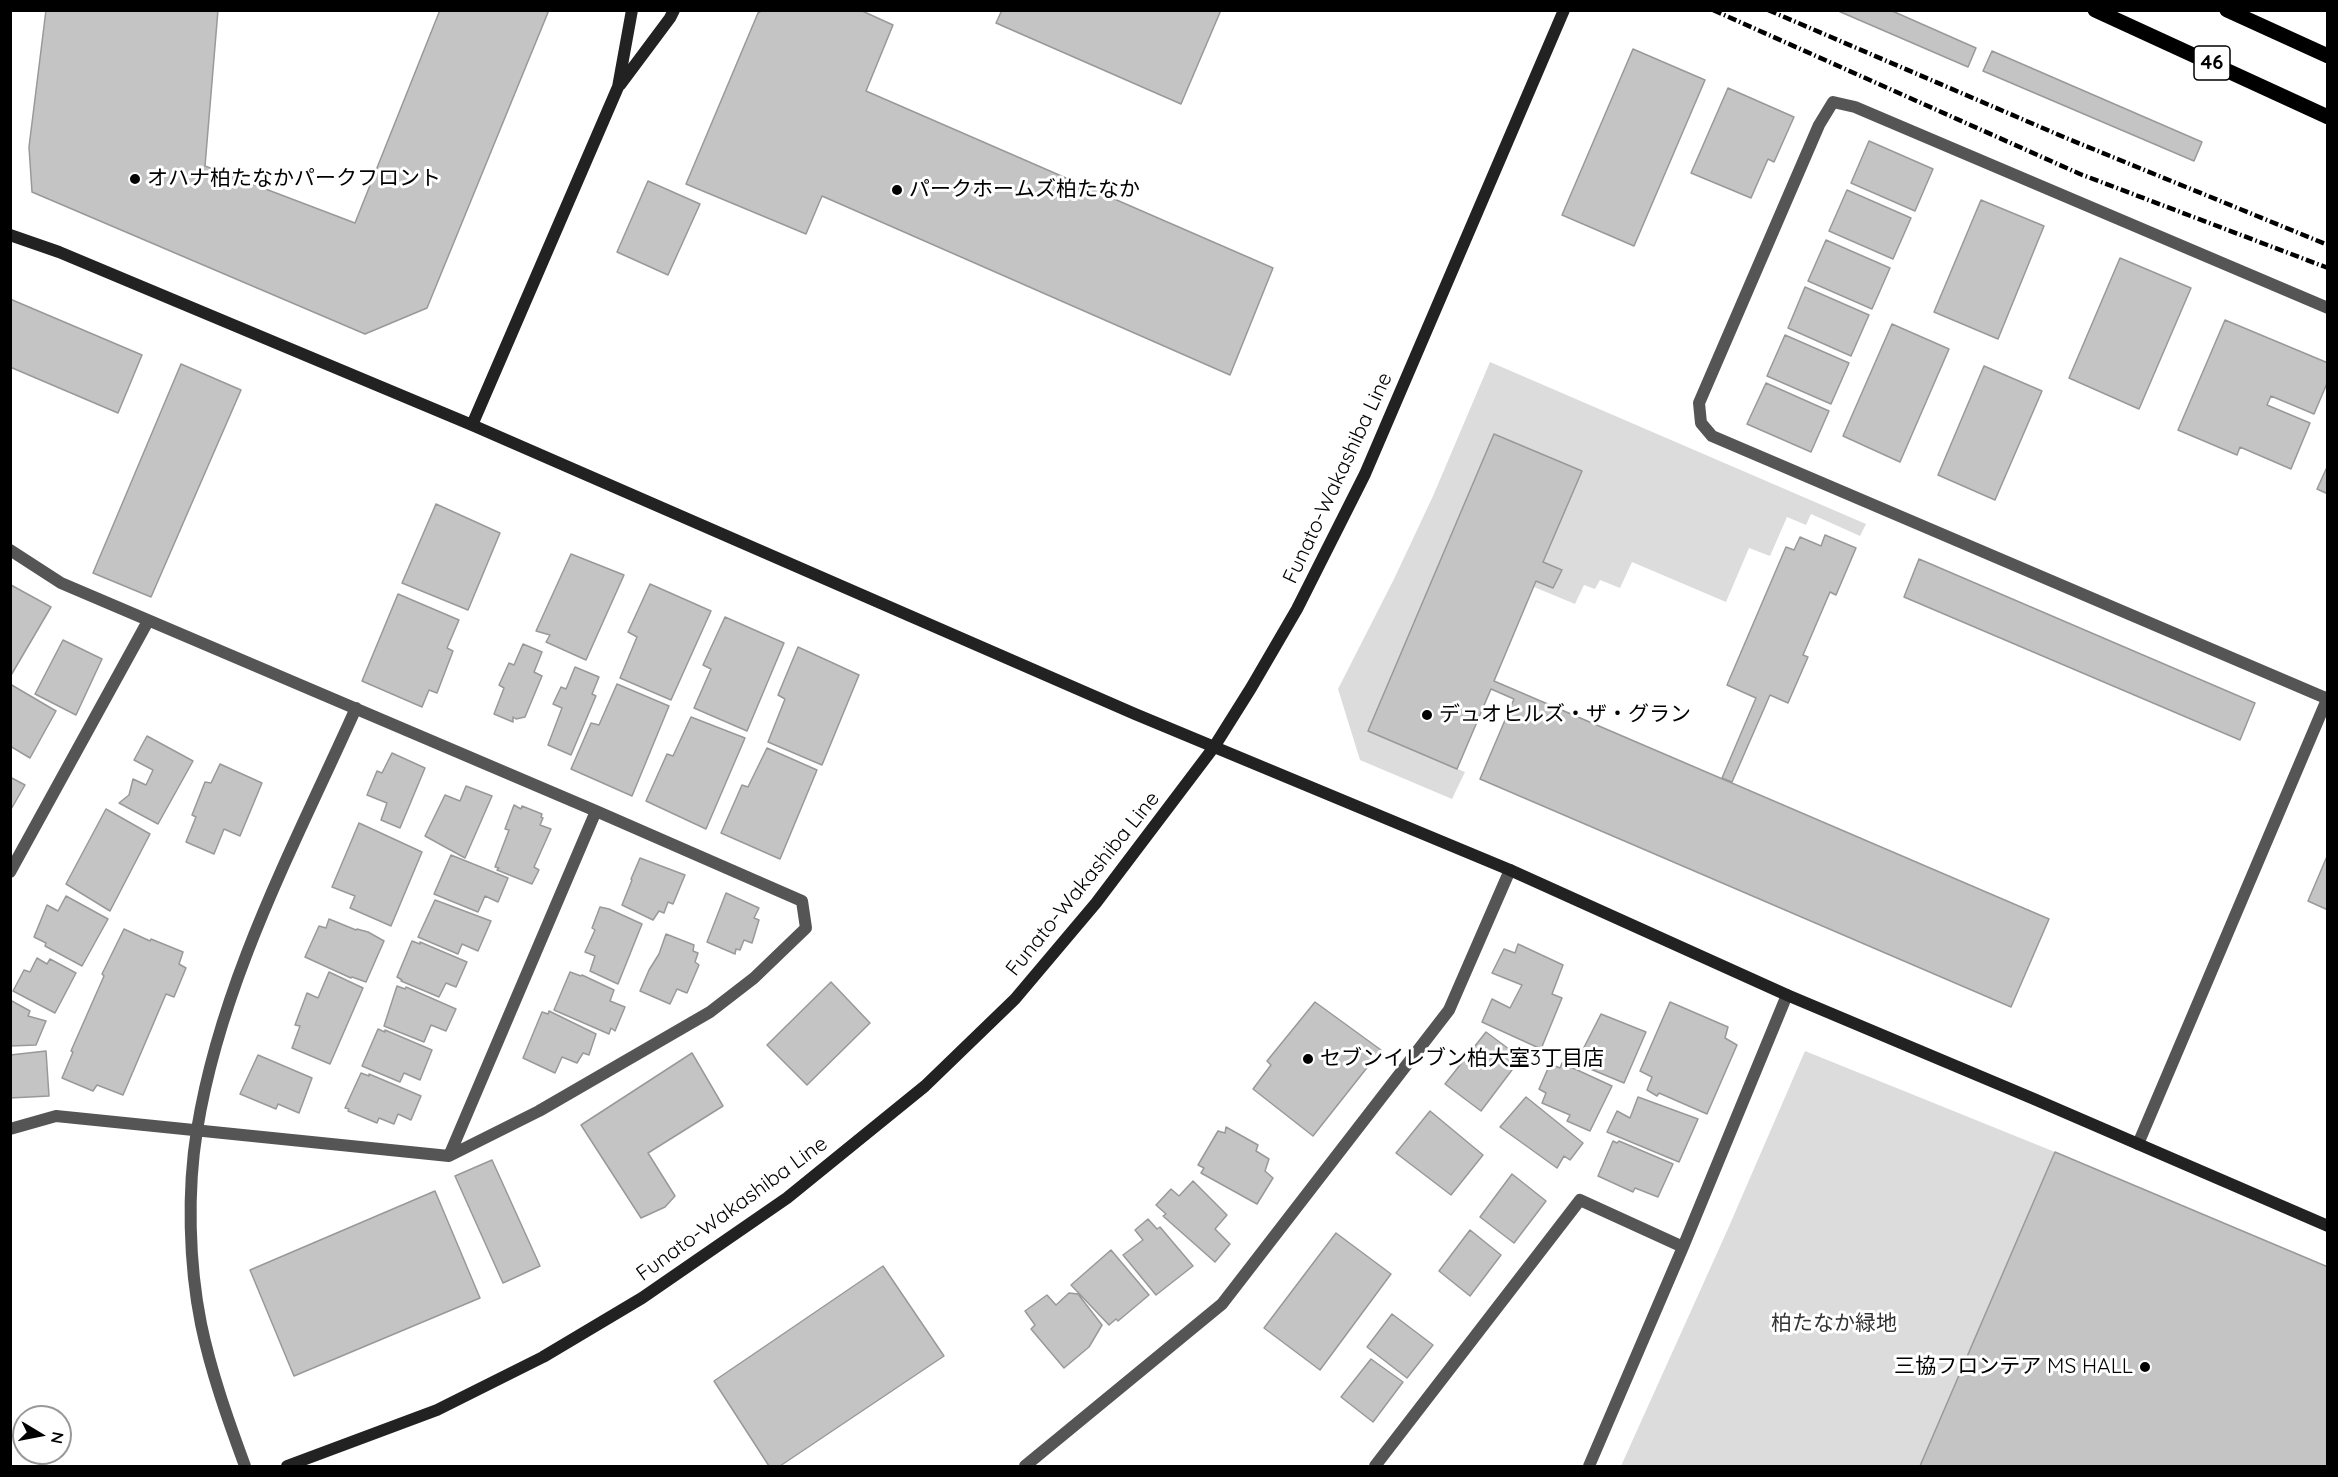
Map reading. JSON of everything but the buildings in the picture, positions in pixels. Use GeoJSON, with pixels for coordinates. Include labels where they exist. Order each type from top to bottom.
{"type":"FeatureCollection","features":[{"type":"Feature","properties":{"kind":"main road","name":"46"},"geometry":{"type":"LineString","coordinates":[[2095,10],[2328,117]]}},
{"type":"Feature","properties":{"kind":"main road","name":"46"},"geometry":{"type":"LineString","coordinates":[[2227,10],[2328,56]]}},
{"type":"Feature","properties":{"kind":"street"},"geometry":{"type":"LineString","coordinates":[[472,425],[618,87],[632,10]]}},
{"type":"Feature","properties":{"kind":"street"},"geometry":{"type":"LineString","coordinates":[[618,87],[674,10]]}},
{"type":"Feature","properties":{"kind":"street","name":"Funato-Wakashiba Line"},"geometry":{"type":"LineString","coordinates":[[287,1467],[437,1410],[543,1357],[642,1298],[786,1198],[925,1086],[1015,999],[1096,903],[1214,747],[1297,609],[1365,474],[1564,10]]}},
{"type":"Feature","properties":{"kind":"street"},"geometry":{"type":"LineString","coordinates":[[2138,1144],[2327,698],[1712,436],[1701,423],[1699,403],[1818,125],[1833,102],[1855,107],[2328,308]]}},
{"type":"Feature","properties":{"kind":"street"},"geometry":{"type":"LineString","coordinates":[[10,235],[59,252],[472,425],[1214,747],[1510,870],[1787,995],[2328,1226]]}},
{"type":"Feature","properties":{"kind":"street"},"geometry":{"type":"LineString","coordinates":[[10,550],[61,583],[802,901],[806,928],[754,978],[710,1012],[539,1111],[449,1156],[56,1116],[10,1129]]}},
{"type":"Feature","properties":{"kind":"street"},"geometry":{"type":"LineString","coordinates":[[10,872],[148,621]]}},
{"type":"Feature","properties":{"kind":"street"},"geometry":{"type":"LineString","coordinates":[[245,1467],[201,1324],[191,1237],[192,1175],[197,1129],[221,1026],[262,918],[356,708]]}},
{"type":"Feature","properties":{"kind":"street"},"geometry":{"type":"LineString","coordinates":[[449,1156],[596,811]]}},
{"type":"Feature","properties":{"kind":"street"},"geometry":{"type":"LineString","coordinates":[[1026,1467],[1222,1304],[1449,1010],[1510,870]]}},
{"type":"Feature","properties":{"kind":"street"},"geometry":{"type":"LineString","coordinates":[[1589,1467],[1787,995]]}},
{"type":"Feature","properties":{"kind":"street"},"geometry":{"type":"LineString","coordinates":[[1375,1467],[1580,1200],[1683,1247]]}},
{"type":"Feature","properties":{"kind":"green space"},"geometry":{"type":"Polygon","coordinates":[[[1490,362],[1866,524],[1860,536],[1811,514],[1806,525],[1787,517],[1770,556],[1749,548],[1726,602],[1632,562],[1620,588],[1600,580],[1595,589],[1584,585],[1575,604],[1534,587],[1536,581],[1553,588],[1561,570],[1543,562],[1494,434],[1368,731],[1465,772],[1452,799],[1360,760],[1338,689],[1433,496],[1490,362]]]}},
{"type":"Feature","properties":{"kind":"green space","name":"柏たなか緑地"},"geometry":{"type":"Polygon","coordinates":[[[1805,1051],[2055,1152],[1920,1466],[1621,1466],[1727,1231],[1805,1051]]]}},
{"type":"Feature","properties":{"kind":"railway"},"geometry":{"type":"LineString","coordinates":[[1713,10],[2080,174],[2328,268]]}},
{"type":"Feature","properties":{"kind":"railway"},"geometry":{"type":"LineString","coordinates":[[1768,10],[2066,138],[2328,245]]}},
{"type":"Feature","properties":{"kind":"place","name":"オハナ柏たなかパークフロント"},"geometry":{"type":"Point","coordinates":[135,179]}},
{"type":"Feature","properties":{"kind":"place","name":"パークホームズ柏たなか"},"geometry":{"type":"Point","coordinates":[897,190]}},
{"type":"Feature","properties":{"kind":"place","name":"デュオヒルズ・ザ・グラン"},"geometry":{"type":"Point","coordinates":[1427,715]}},
{"type":"Feature","properties":{"kind":"place","name":"セブンイレブン柏大室3丁目店"},"geometry":{"type":"Point","coordinates":[1308,1059]}},
{"type":"Feature","properties":{"kind":"place","name":"三協フロンテア MS HALL"},"geometry":{"type":"Point","coordinates":[2145,1367]}}]}
